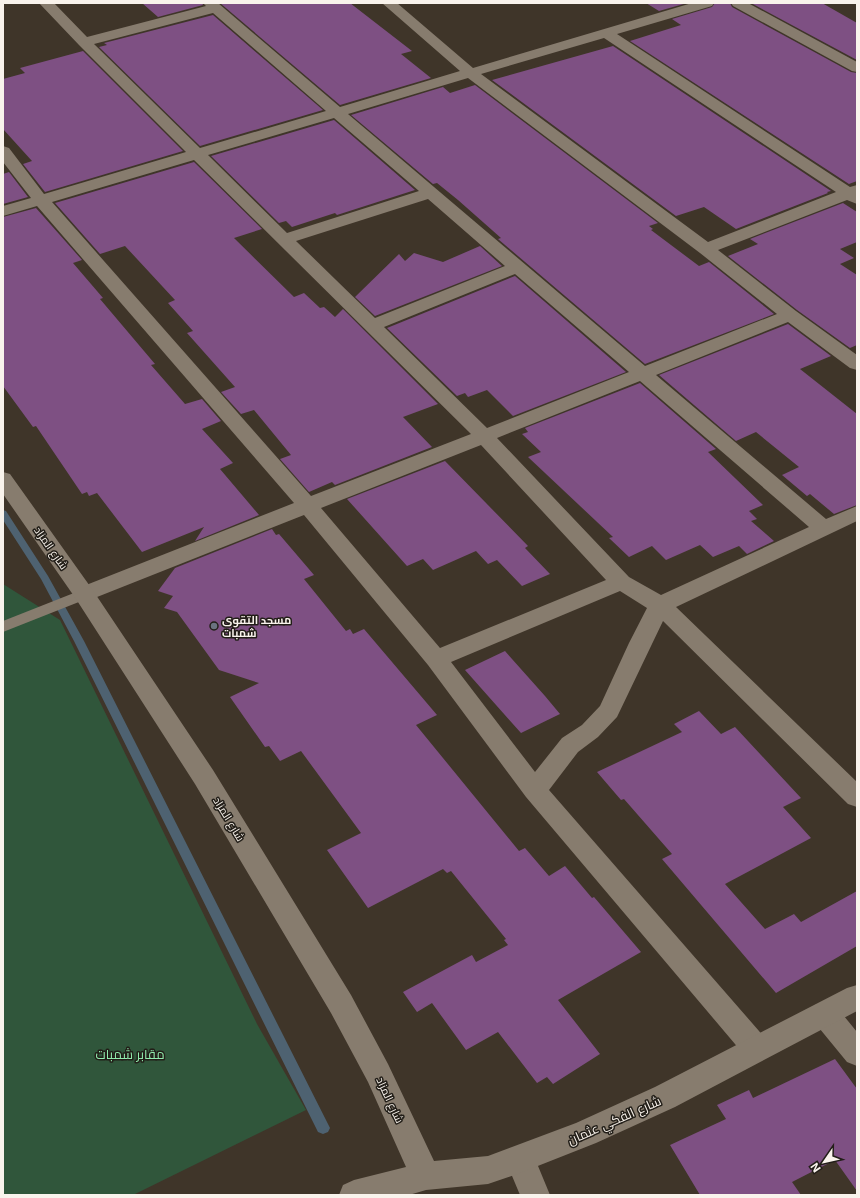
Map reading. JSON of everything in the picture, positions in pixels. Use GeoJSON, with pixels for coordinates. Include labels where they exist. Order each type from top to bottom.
{"type":"FeatureCollection","features":[{"type":"Feature","properties":{"kind":"street"},"geometry":{"type":"LineString","coordinates":[[46,3],[196,153],[483,435],[621,582],[660,605],[857,797]]}},
{"type":"Feature","properties":{"kind":"street"},"geometry":{"type":"LineString","coordinates":[[389,3],[469,72],[857,364]]}},
{"type":"Feature","properties":{"kind":"street"},"geometry":{"type":"LineString","coordinates":[[3,211],[196,153],[338,113],[469,72],[707,3]]}},
{"type":"Feature","properties":{"kind":"street"},"geometry":{"type":"LineString","coordinates":[[738,3],[857,68]]}},
{"type":"Feature","properties":{"kind":"street"},"geometry":{"type":"LineString","coordinates":[[84,42],[213,6],[517,268],[824,528]]}},
{"type":"Feature","properties":{"kind":"street"},"geometry":{"type":"LineString","coordinates":[[606,33],[854,194]]}},
{"type":"Feature","properties":{"kind":"street"},"geometry":{"type":"LineString","coordinates":[[3,151],[41,200],[308,506],[436,659],[535,790],[756,1048]]}},
{"type":"Feature","properties":{"kind":"street"},"geometry":{"type":"LineString","coordinates":[[284,239],[431,193]]}},
{"type":"Feature","properties":{"kind":"street"},"geometry":{"type":"LineString","coordinates":[[706,249],[854,194]]}},
{"type":"Feature","properties":{"kind":"street"},"geometry":{"type":"LineString","coordinates":[[372,326],[517,268]]}},
{"type":"Feature","properties":{"kind":"street"},"geometry":{"type":"LineString","coordinates":[[84,594],[483,435],[790,315]]}},
{"type":"Feature","properties":{"kind":"street","name":"شارع المزاد"},"geometry":{"type":"LineString","coordinates":[[3,479],[84,594],[204,777],[341,1004],[378,1073],[426,1176]]}},
{"type":"Feature","properties":{"kind":"street"},"geometry":{"type":"LineString","coordinates":[[535,790],[570,745],[590,731],[609,712],[640,643],[660,605],[857,513]]}},
{"type":"Feature","properties":{"kind":"street"},"geometry":{"type":"LineString","coordinates":[[436,659],[621,582]]}},
{"type":"Feature","properties":{"kind":"street","name":"شارع الفكي عثمان"},"geometry":{"type":"LineString","coordinates":[[354,1195],[426,1176],[488,1170],[520,1160],[586,1133],[666,1097],[756,1048],[857,997]]}},
{"type":"Feature","properties":{"kind":"street"},"geometry":{"type":"LineString","coordinates":[[825,1014],[857,1053]]}},
{"type":"Feature","properties":{"kind":"street"},"geometry":{"type":"LineString","coordinates":[[520,1160],[535,1195]]}},
{"type":"Feature","properties":{"kind":"lane"},"geometry":{"type":"LineString","coordinates":[[3,627],[84,594]]}},
{"type":"Feature","properties":{"kind":"green space","name":"مقابر شمبات"},"geometry":{"type":"Polygon","coordinates":[[[3,584],[60,620],[257,1024],[306,1110],[133,1195],[3,1195],[3,584]]]}},
{"type":"Feature","properties":{"kind":"building"},"geometry":{"type":"Polygon","coordinates":[[[142,3],[202,3],[203,5],[158,17],[142,3]]]}},
{"type":"Feature","properties":{"kind":"building"},"geometry":{"type":"Polygon","coordinates":[[[220,3],[350,3],[412,51],[401,54],[431,78],[340,105],[220,3]]]}},
{"type":"Feature","properties":{"kind":"building"},"geometry":{"type":"Polygon","coordinates":[[[646,3],[687,3],[659,11],[646,3]]]}},
{"type":"Feature","properties":{"kind":"building"},"geometry":{"type":"Polygon","coordinates":[[[715,3],[730,3],[732,7],[851,72],[857,73],[857,181],[849,184],[630,41],[681,25],[672,19],[712,7],[715,3]]]}},
{"type":"Feature","properties":{"kind":"building"},"geometry":{"type":"Polygon","coordinates":[[[751,3],[822,3],[857,23],[857,60],[751,3]]]}},
{"type":"Feature","properties":{"kind":"building"},"geometry":{"type":"Polygon","coordinates":[[[213,15],[323,110],[200,146],[99,47],[107,45],[104,43],[213,15]]]}},
{"type":"Feature","properties":{"kind":"building"},"geometry":{"type":"Polygon","coordinates":[[[613,46],[831,191],[736,229],[704,207],[676,216],[492,80],[613,46]]]}},
{"type":"Feature","properties":{"kind":"building"},"geometry":{"type":"Polygon","coordinates":[[[83,51],[183,151],[45,192],[23,164],[32,161],[3,129],[3,79],[25,73],[20,68],[83,51]]]}},
{"type":"Feature","properties":{"kind":"building"},"geometry":{"type":"Polygon","coordinates":[[[475,85],[658,223],[649,226],[653,229],[651,230],[699,266],[709,262],[774,314],[645,364],[498,239],[501,238],[458,200],[437,183],[433,184],[351,115],[443,87],[450,93],[475,85]]]}},
{"type":"Feature","properties":{"kind":"building"},"geometry":{"type":"Polygon","coordinates":[[[334,120],[415,190],[337,215],[335,213],[292,227],[286,221],[279,223],[211,156],[334,120]]]}},
{"type":"Feature","properties":{"kind":"building"},"geometry":{"type":"Polygon","coordinates":[[[194,162],[262,229],[234,238],[294,297],[304,293],[320,308],[324,307],[335,317],[343,309],[438,404],[403,417],[432,447],[335,485],[332,482],[309,492],[280,459],[291,455],[254,410],[241,414],[221,392],[235,387],[187,333],[193,331],[168,303],[175,300],[125,246],[100,254],[55,203],[194,162]]]}},
{"type":"Feature","properties":{"kind":"building"},"geometry":{"type":"Polygon","coordinates":[[[9,172],[28,197],[3,204],[3,174],[9,172]]]}},
{"type":"Feature","properties":{"kind":"building"},"geometry":{"type":"Polygon","coordinates":[[[843,203],[857,212],[857,242],[840,249],[854,258],[840,264],[857,275],[857,345],[850,348],[797,310],[728,256],[758,244],[750,239],[843,203]]]}},
{"type":"Feature","properties":{"kind":"building"},"geometry":{"type":"Polygon","coordinates":[[[36,208],[82,260],[73,263],[103,298],[100,299],[155,364],[151,365],[185,404],[202,399],[221,421],[202,429],[233,463],[220,469],[259,515],[195,541],[204,527],[142,552],[97,493],[89,496],[87,492],[82,494],[36,426],[33,427],[3,386],[3,217],[36,208]]]}},
{"type":"Feature","properties":{"kind":"building"},"geometry":{"type":"Polygon","coordinates":[[[480,246],[502,266],[375,316],[355,297],[399,254],[405,261],[414,253],[443,262],[480,246]]]}},
{"type":"Feature","properties":{"kind":"building"},"geometry":{"type":"Polygon","coordinates":[[[515,276],[626,372],[513,416],[487,390],[468,397],[465,393],[457,396],[387,328],[515,276]]]}},
{"type":"Feature","properties":{"kind":"building"},"geometry":{"type":"Polygon","coordinates":[[[788,324],[831,356],[800,369],[857,414],[857,505],[834,514],[810,494],[807,496],[782,475],[799,467],[756,432],[736,441],[659,375],[788,324]]]}},
{"type":"Feature","properties":{"kind":"building"},"geometry":{"type":"Polygon","coordinates":[[[640,383],[716,449],[708,452],[763,505],[749,511],[757,519],[751,521],[774,541],[747,554],[739,546],[713,557],[700,545],[666,560],[652,546],[629,557],[609,538],[613,537],[528,457],[541,452],[522,434],[528,432],[525,428],[640,383]]]}},
{"type":"Feature","properties":{"kind":"building"},"geometry":{"type":"Polygon","coordinates":[[[445,461],[528,546],[525,548],[550,574],[522,586],[497,560],[488,564],[476,551],[433,570],[423,559],[407,566],[347,499],[445,461]]]}},
{"type":"Feature","properties":{"kind":"building"},"geometry":{"type":"Polygon","coordinates":[[[272,529],[276,535],[279,534],[314,575],[304,579],[346,631],[350,629],[353,634],[364,629],[437,715],[416,725],[519,851],[525,848],[549,876],[565,866],[592,898],[594,897],[641,952],[558,1000],[600,1054],[553,1084],[547,1077],[537,1083],[498,1032],[466,1050],[432,1003],[417,1012],[403,992],[472,955],[476,962],[508,945],[504,940],[506,939],[451,871],[447,873],[443,869],[368,908],[327,850],[361,833],[301,751],[280,761],[269,746],[265,747],[230,697],[259,683],[219,670],[177,612],[164,608],[173,596],[158,591],[175,568],[272,529]]]}},
{"type":"Feature","properties":{"kind":"building"},"geometry":{"type":"Polygon","coordinates":[[[505,651],[560,714],[521,733],[465,670],[505,651]]]}},
{"type":"Feature","properties":{"kind":"building"},"geometry":{"type":"Polygon","coordinates":[[[699,711],[721,734],[735,727],[801,798],[783,807],[811,838],[725,884],[765,929],[794,914],[801,922],[857,891],[857,946],[776,993],[662,859],[672,854],[624,799],[621,800],[597,772],[682,732],[674,724],[699,711]]]}},
{"type":"Feature","properties":{"kind":"building"},"geometry":{"type":"Polygon","coordinates":[[[835,1059],[857,1089],[857,1191],[835,1160],[792,1182],[801,1195],[700,1195],[670,1145],[726,1119],[717,1105],[749,1090],[753,1098],[835,1059]]]}},
{"type":"Feature","properties":{"kind":"waterway"},"geometry":{"type":"LineString","coordinates":[[3,513],[45,578],[79,641],[323,1128]]}},
{"type":"Feature","properties":{"kind":"place","name":"مسجد التقوى شمبات"},"geometry":{"type":"Point","coordinates":[214,626]}}]}
